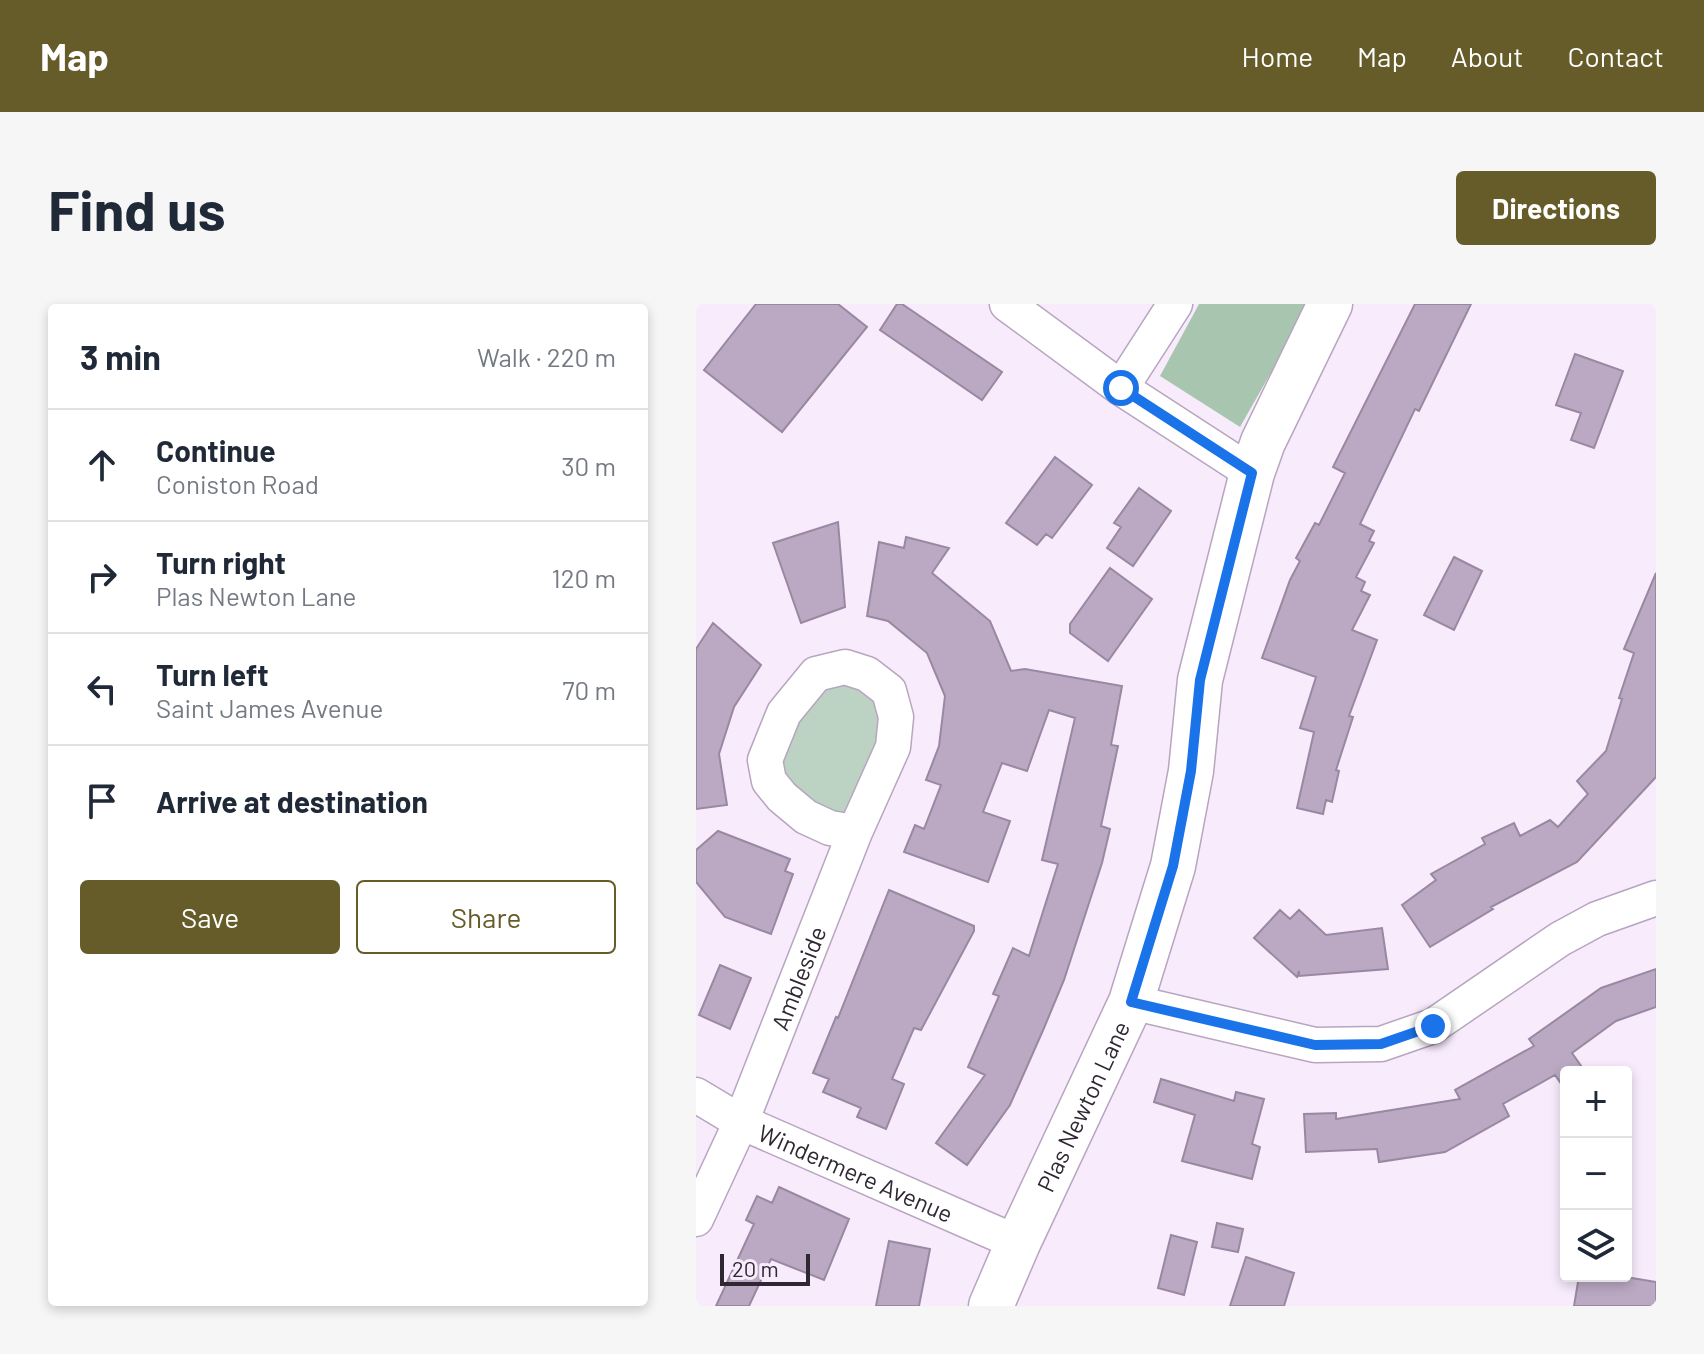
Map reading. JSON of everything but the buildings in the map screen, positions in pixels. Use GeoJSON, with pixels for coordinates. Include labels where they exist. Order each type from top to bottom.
{"type":"FeatureCollection","features":[{"type":"Feature","properties":{"kind":"street"},"geometry":{"type":"LineString","coordinates":[[1007,304],[1121,388],[1252,473]]}},
{"type":"Feature","properties":{"kind":"street"},"geometry":{"type":"LineString","coordinates":[[1121,388],[1175,304]]}},
{"type":"Feature","properties":{"kind":"street","name":"Plas Newton Lane"},"geometry":{"type":"LineString","coordinates":[[991,1306],[1131,1002],[1173,866],[1191,771],[1200,680],[1252,473],[1263,442],[1330,304]]}},
{"type":"Feature","properties":{"kind":"street","name":"Ambleside"},"geometry":{"type":"LineString","coordinates":[[696,1219],[741,1122],[855,832],[893,747],[896,717],[889,691],[867,674],[845,667],[816,674],[784,713],[765,760],[769,781],[782,797],[806,817],[830,828],[855,832]]}},
{"type":"Feature","properties":{"kind":"street"},"geometry":{"type":"LineString","coordinates":[[1131,1002],[1315,1045],[1381,1044],[1433,1026],[1560,939],[1597,919],[1656,898]]}},
{"type":"Feature","properties":{"kind":"street","name":"Windermere Avenue"},"geometry":{"type":"LineString","coordinates":[[696,1095],[741,1122],[1018,1243]]}},
{"type":"Feature","properties":{"kind":"green space"},"geometry":{"type":"Polygon","coordinates":[[[1199,304],[1310,304],[1240,427],[1160,376],[1199,304]]]}},
{"type":"Feature","properties":{"kind":"green space"},"geometry":{"type":"Polygon","coordinates":[[[816,674],[889,691],[855,832],[769,781],[816,674]]]}},
{"type":"Feature","properties":{"kind":"route"},"geometry":{"type":"LineString","coordinates":[[1121,388],[1252,473],[1200,680],[1191,771],[1173,866],[1131,1002],[1315,1045],[1381,1044],[1433,1026]]}}]}
